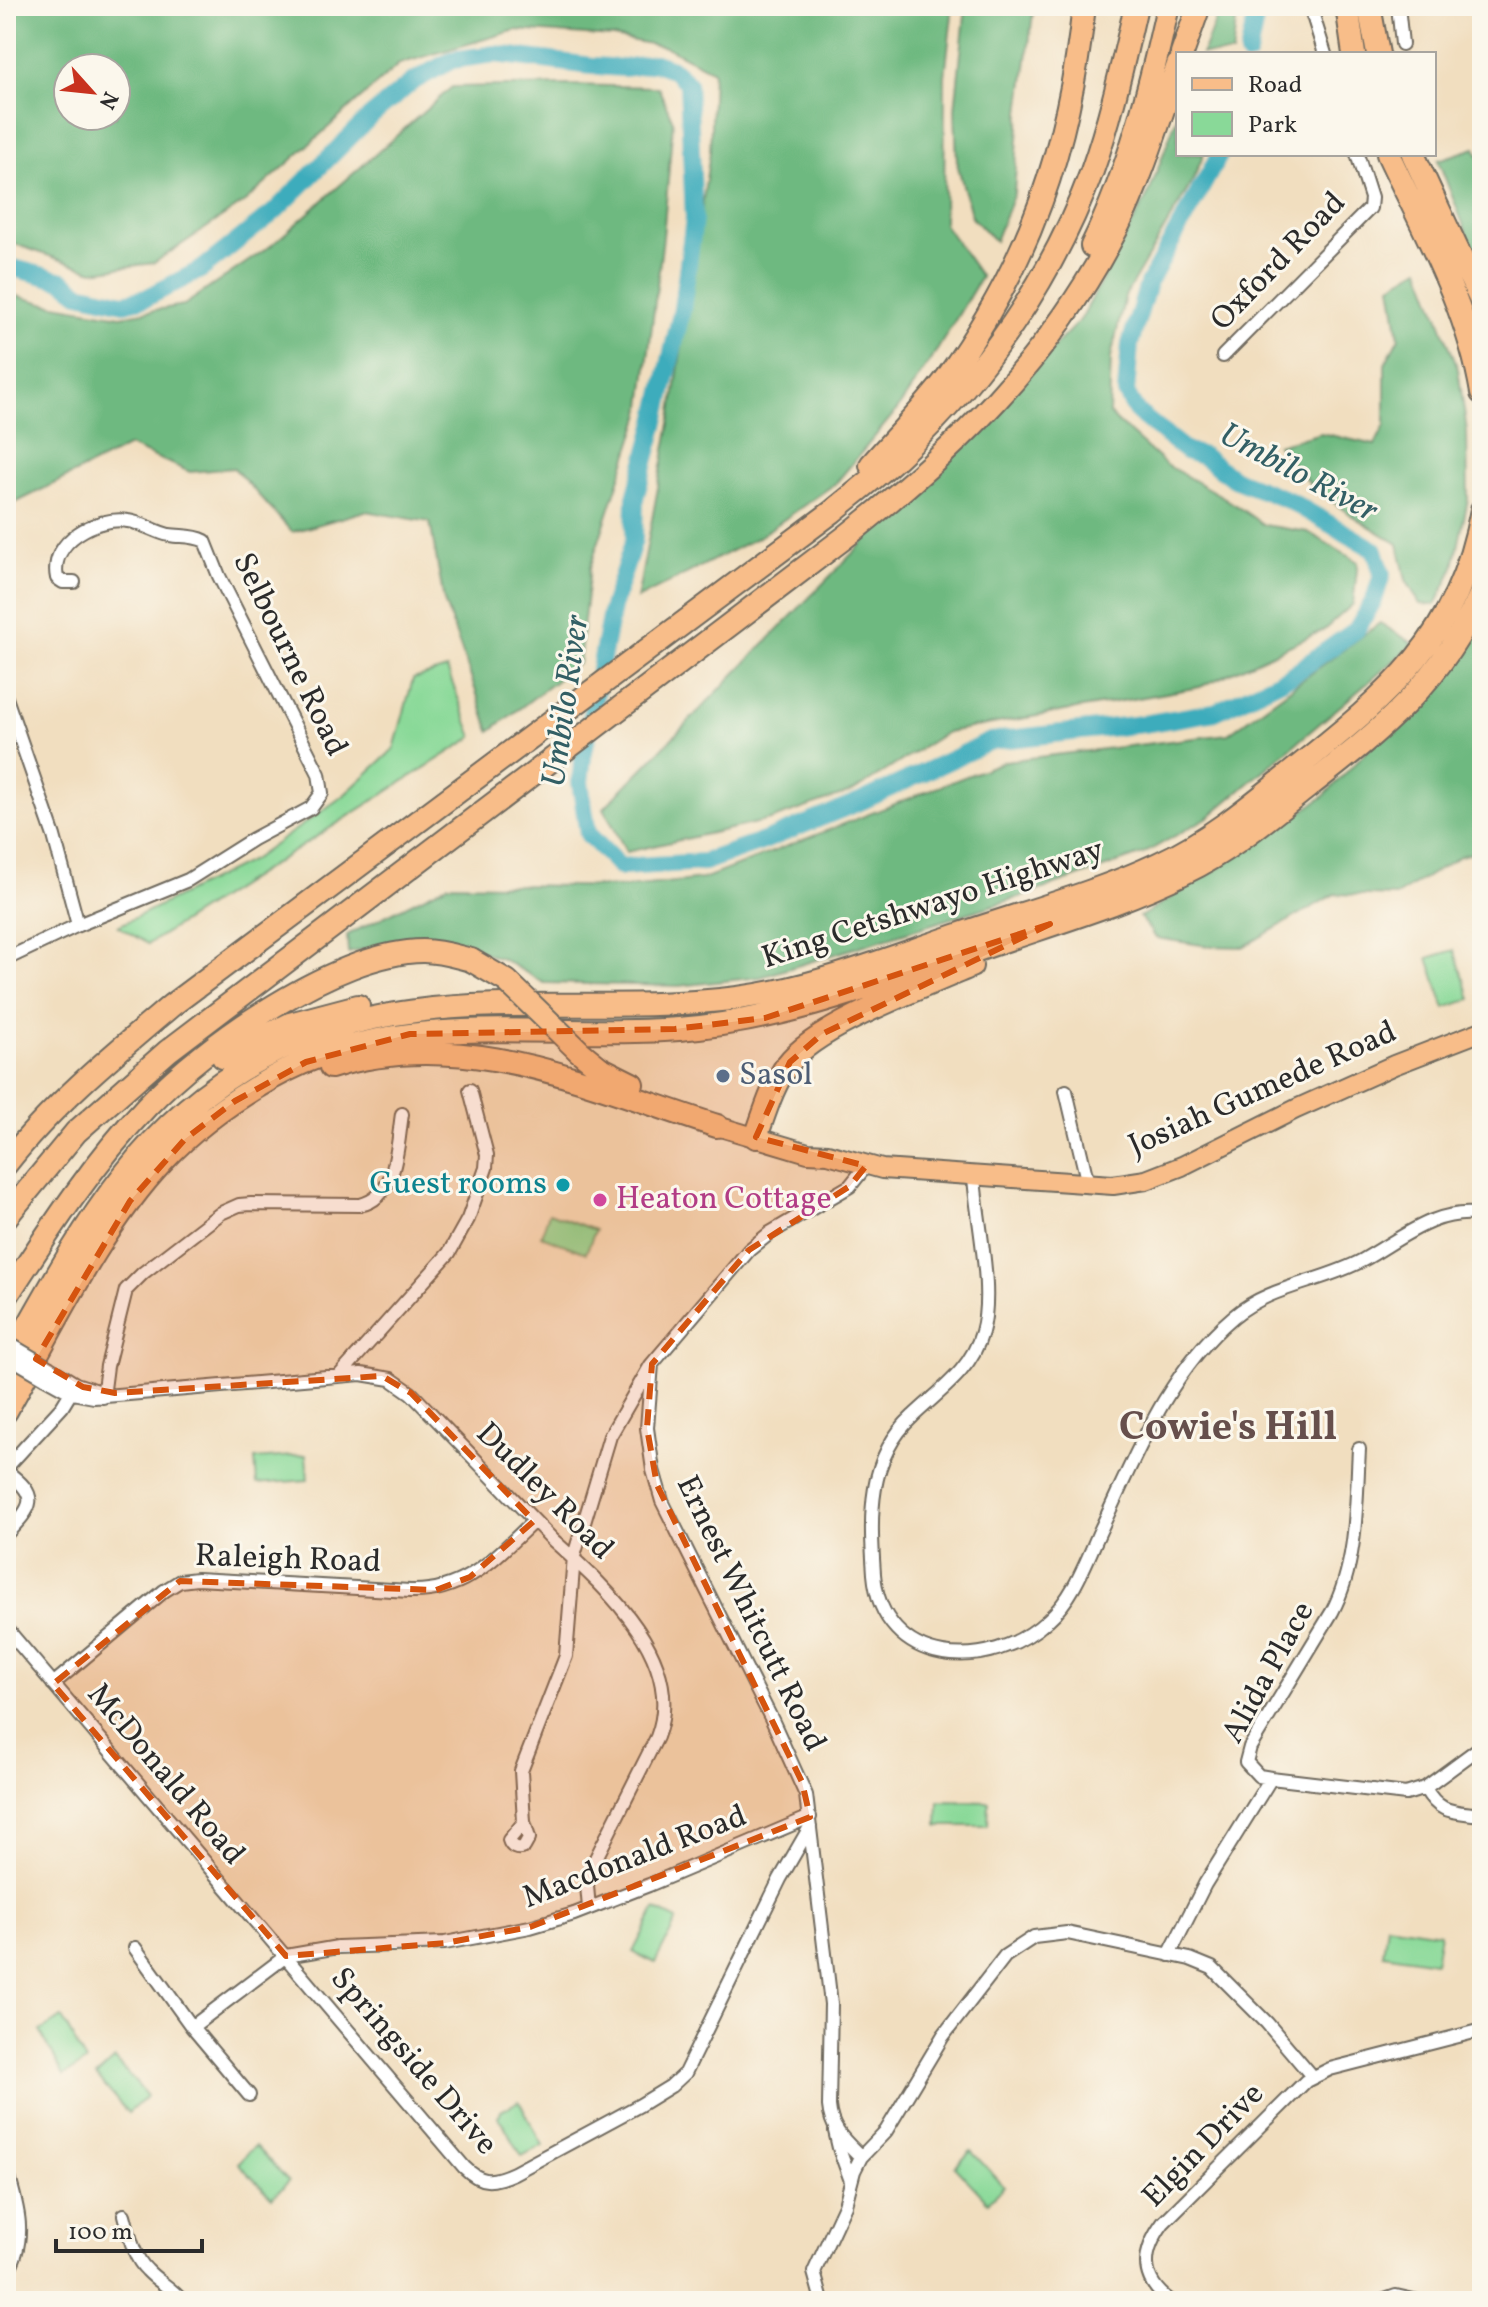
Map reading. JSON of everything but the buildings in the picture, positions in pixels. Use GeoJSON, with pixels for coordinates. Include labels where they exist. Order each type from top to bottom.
{"type":"FeatureCollection","features":[{"type":"Feature","properties":{"kind":"highway"},"geometry":{"type":"LineString","coordinates":[[832,512],[945,381],[998,300],[1052,174],[1073,90],[1084,6]]}},
{"type":"Feature","properties":{"kind":"highway"},"geometry":{"type":"LineString","coordinates":[[6,1164],[86,1080],[172,1005],[832,512],[901,454],[956,396],[1012,325],[1044,275],[1076,211],[1096,160],[1116,94],[1136,6]]}},
{"type":"Feature","properties":{"kind":"highway"},"geometry":{"type":"LineString","coordinates":[[980,417],[1046,328],[1098,234],[1141,117],[1168,6]]}},
{"type":"Feature","properties":{"kind":"highway"},"geometry":{"type":"LineString","coordinates":[[1183,52],[1199,6]]}},
{"type":"Feature","properties":{"kind":"highway"},"geometry":{"type":"LineString","coordinates":[[1347,6],[1354,52]]}},
{"type":"Feature","properties":{"kind":"highway"},"geometry":{"type":"LineString","coordinates":[[1369,6],[1378,52]]}},
{"type":"Feature","properties":{"kind":"highway"},"geometry":{"type":"LineString","coordinates":[[6,1217],[76,1132],[138,1075],[489,804],[897,496],[980,417],[1038,355],[1093,273],[1135,187],[1176,71]]}},
{"type":"Feature","properties":{"kind":"highway"},"geometry":{"type":"LineString","coordinates":[[1389,156],[1458,305],[1482,393]]}},
{"type":"Feature","properties":{"kind":"highway"},"geometry":{"type":"LineString","coordinates":[[1414,156],[1482,303]]}},
{"type":"Feature","properties":{"kind":"highway","name":"King Cetshwayo Highway"},"geometry":{"type":"LineString","coordinates":[[6,1365],[83,1231],[135,1159],[211,1090],[263,1057],[300,1039],[337,1025],[399,1011],[478,1005],[664,1004],[739,998],[826,979],[1155,866],[1206,838],[1351,724],[1385,695],[1409,668],[1442,621],[1462,582],[1482,510]]}},
{"type":"Feature","properties":{"kind":"highway","name":"King Cetshwayo Highway"},"geometry":{"type":"LineString","coordinates":[[6,1411],[90,1264],[130,1201],[150,1176],[185,1139],[235,1101],[274,1077],[306,1062],[357,1045],[439,1031],[675,1029],[765,1018],[847,996],[1182,875],[1249,834],[1374,735],[1404,707],[1450,653],[1482,591]]}},
{"type":"Feature","properties":{"kind":"highway"},"geometry":{"type":"LineString","coordinates":[[758,1132],[773,1091],[790,1062],[822,1034],[995,954],[1050,924]]}},
{"type":"Feature","properties":{"kind":"highway"},"geometry":{"type":"LineString","coordinates":[[6,1297],[67,1204],[147,1106],[202,1056],[288,999],[374,959],[402,953],[445,953],[471,960],[507,981],[579,1051],[618,1078],[718,1121]]}},
{"type":"Feature","properties":{"kind":"highway"},"geometry":{"type":"LineString","coordinates":[[127,1131],[185,1082],[229,1053],[290,1024],[331,1011],[449,995],[628,999],[664,1004]]}},
{"type":"Feature","properties":{"kind":"highway"},"geometry":{"type":"LineString","coordinates":[[130,1201],[206,1130],[252,1100],[315,1072],[371,1058],[443,1052],[528,1065],[718,1121]]}},
{"type":"Feature","properties":{"kind":"main road","name":"Josiah Gumede Road"},"geometry":{"type":"LineString","coordinates":[[718,1121],[812,1144],[828,1154],[866,1166],[974,1177],[1113,1185],[1146,1180],[1182,1166],[1380,1071],[1482,1031]]}},
{"type":"Feature","properties":{"kind":"street"},"geometry":{"type":"LineString","coordinates":[[1310,6],[1324,52]]}},
{"type":"Feature","properties":{"kind":"street"},"geometry":{"type":"LineString","coordinates":[[1398,6],[1402,44]]}},
{"type":"Feature","properties":{"kind":"street","name":"Oxford Road"},"geometry":{"type":"LineString","coordinates":[[1223,356],[1366,213],[1371,203],[1358,156]]}},
{"type":"Feature","properties":{"kind":"street","name":"Selbourne Road"},"geometry":{"type":"LineString","coordinates":[[74,582],[63,582],[57,578],[55,564],[74,536],[89,526],[126,520],[166,534],[194,536],[205,541],[219,576],[319,774],[322,793],[311,808],[253,839],[196,875],[78,925]]}},
{"type":"Feature","properties":{"kind":"street"},"geometry":{"type":"LineString","coordinates":[[6,698],[54,836],[78,925],[6,959]]}},
{"type":"Feature","properties":{"kind":"street"},"geometry":{"type":"LineString","coordinates":[[339,1376],[449,1253],[468,1219],[486,1168],[487,1155],[470,1090]]}},
{"type":"Feature","properties":{"kind":"street"},"geometry":{"type":"LineString","coordinates":[[1066,1091],[1088,1184]]}},
{"type":"Feature","properties":{"kind":"street"},"geometry":{"type":"LineString","coordinates":[[107,1394],[123,1297],[143,1273],[221,1213],[239,1205],[360,1205],[375,1200],[385,1188],[391,1173],[402,1114]]}},
{"type":"Feature","properties":{"kind":"street"},"geometry":{"type":"LineString","coordinates":[[524,1822],[521,1771],[566,1656],[574,1556],[610,1436],[652,1364],[749,1250],[770,1233],[850,1186],[866,1166]]}},
{"type":"Feature","properties":{"kind":"street"},"geometry":{"type":"LineString","coordinates":[[974,1177],[986,1292],[982,1332],[962,1371],[906,1423],[892,1442],[875,1480],[872,1505],[875,1576],[885,1609],[910,1640],[929,1650],[957,1656],[980,1654],[1014,1644],[1050,1619],[1071,1592],[1154,1416],[1179,1378],[1246,1306],[1276,1291],[1364,1260],[1427,1223],[1451,1215],[1482,1215]]}},
{"type":"Feature","properties":{"kind":"street","name":"Dudley Road"},"geometry":{"type":"LineString","coordinates":[[6,1342],[74,1388],[107,1394],[339,1376],[374,1375],[401,1384],[534,1521],[574,1556],[642,1632],[651,1652],[665,1708],[657,1737],[590,1870],[587,1886],[589,1908]]}},
{"type":"Feature","properties":{"kind":"street","name":"Dudley Road"},"geometry":{"type":"LineString","coordinates":[[6,1355],[48,1373]]}},
{"type":"Feature","properties":{"kind":"street","name":"Ernest Whitcutt Road"},"geometry":{"type":"LineString","coordinates":[[652,1364],[647,1428],[657,1485],[802,1782],[810,1822],[831,2004],[829,2106],[851,2181]]}},
{"type":"Feature","properties":{"kind":"street"},"geometry":{"type":"LineString","coordinates":[[6,1534],[27,1511],[31,1500],[27,1489],[6,1469],[62,1407],[74,1388]]}},
{"type":"Feature","properties":{"kind":"street","name":"Alida Place"},"geometry":{"type":"LineString","coordinates":[[1359,1449],[1351,1548],[1342,1590],[1247,1755],[1246,1762],[1248,1768],[1259,1776],[1271,1778],[1406,1794],[1425,1788]]}},
{"type":"Feature","properties":{"kind":"street","name":"Raleigh Road"},"geometry":{"type":"LineString","coordinates":[[53,1684],[180,1581],[197,1579],[436,1590],[470,1577],[534,1521]]}},
{"type":"Feature","properties":{"kind":"street","name":"McDonald Road"},"geometry":{"type":"LineString","coordinates":[[6,1628],[286,1956]]}},
{"type":"Feature","properties":{"kind":"street"},"geometry":{"type":"LineString","coordinates":[[1482,1746],[1425,1788],[1436,1804],[1445,1810],[1482,1815]]}},
{"type":"Feature","properties":{"kind":"street"},"geometry":{"type":"LineString","coordinates":[[1169,1955],[1205,1884],[1271,1778]]}},
{"type":"Feature","properties":{"kind":"street","name":"Macdonald Road"},"geometry":{"type":"LineString","coordinates":[[286,1956],[338,1947],[466,1940],[530,1927],[589,1908],[810,1822]]}},
{"type":"Feature","properties":{"kind":"street","name":"Springside Drive"},"geometry":{"type":"LineString","coordinates":[[286,1956],[464,2167],[484,2182],[495,2181],[640,2105],[671,2086],[685,2073],[810,1822]]}},
{"type":"Feature","properties":{"kind":"street"},"geometry":{"type":"LineString","coordinates":[[822,2301],[814,2272],[845,2205],[861,2157],[880,2139],[961,2011],[1005,1956],[1025,1941],[1054,1933],[1067,1933],[1203,1963],[1223,1976],[1312,2076],[1482,2030]]}},
{"type":"Feature","properties":{"kind":"street"},"geometry":{"type":"LineString","coordinates":[[135,1948],[192,2027],[249,2095]]}},
{"type":"Feature","properties":{"kind":"street"},"geometry":{"type":"LineString","coordinates":[[192,2027],[286,1956]]}},
{"type":"Feature","properties":{"kind":"street","name":"Elgin Drive"},"geometry":{"type":"LineString","coordinates":[[1170,2301],[1153,2284],[1148,2270],[1147,2252],[1155,2235],[1173,2213],[1312,2076]]}},
{"type":"Feature","properties":{"kind":"street"},"geometry":{"type":"LineString","coordinates":[[838,2133],[856,2141],[880,2139]]}},
{"type":"Feature","properties":{"kind":"street"},"geometry":{"type":"LineString","coordinates":[[838,2133],[861,2157]]}},
{"type":"Feature","properties":{"kind":"street"},"geometry":{"type":"LineString","coordinates":[[6,2168],[17,2205],[20,2231],[17,2251],[6,2273]]}},
{"type":"Feature","properties":{"kind":"street"},"geometry":{"type":"LineString","coordinates":[[124,2215],[143,2267],[182,2301]]}},
{"type":"Feature","properties":{"kind":"street"},"geometry":{"type":"LineString","coordinates":[[1382,2301],[1396,2296],[1418,2301]]}},
{"type":"Feature","properties":{"kind":"highlighted area"},"geometry":{"type":"Polygon","coordinates":[[[1050,924],[822,1034],[790,1062],[756,1137],[866,1166],[850,1186],[749,1250],[652,1364],[647,1428],[657,1485],[802,1782],[810,1817],[530,1927],[445,1943],[286,1956],[53,1684],[180,1581],[436,1590],[470,1577],[534,1521],[411,1393],[382,1376],[115,1393],[83,1387],[36,1359],[130,1201],[185,1139],[235,1101],[306,1062],[410,1034],[675,1029],[765,1018],[1050,924]]]}},
{"type":"Feature","properties":{"kind":"green space"},"geometry":{"type":"Polygon","coordinates":[[[6,6],[953,6],[945,76],[944,224],[981,277],[897,410],[836,483],[759,537],[637,599],[672,413],[710,152],[713,71],[666,47],[613,37],[516,30],[399,64],[246,201],[154,263],[93,271],[6,241],[6,6]]]}},
{"type":"Feature","properties":{"kind":"green space"},"geometry":{"type":"Polygon","coordinates":[[[966,6],[1034,6],[1020,112],[1014,193],[995,241],[972,218],[957,163],[955,109],[966,6]]]}},
{"type":"Feature","properties":{"kind":"green space"},"geometry":{"type":"Polygon","coordinates":[[[1221,6],[1238,6],[1232,52],[1203,52],[1221,6]]]}},
{"type":"Feature","properties":{"kind":"green space"},"geometry":{"type":"Polygon","coordinates":[[[452,87],[658,87],[673,121],[663,237],[641,414],[590,568],[579,663],[490,731],[444,601],[430,522],[365,511],[292,532],[234,468],[190,472],[129,446],[9,506],[6,529],[6,293],[43,303],[121,316],[184,305],[272,245],[452,87]]]}},
{"type":"Feature","properties":{"kind":"green space"},"geometry":{"type":"Polygon","coordinates":[[[1176,119],[1176,156],[1203,156],[1192,182],[1125,296],[1111,357],[1109,414],[1165,464],[1225,498],[1264,525],[1308,532],[1358,562],[1353,604],[1324,630],[1200,687],[947,732],[854,791],[770,820],[626,852],[604,808],[1081,319],[1149,193],[1176,119]]]}},
{"type":"Feature","properties":{"kind":"green space"},"geometry":{"type":"Polygon","coordinates":[[[1475,148],[1482,162],[1482,272],[1438,160],[1475,148]]]}},
{"type":"Feature","properties":{"kind":"green space"},"geometry":{"type":"Polygon","coordinates":[[[1420,268],[1458,369],[1467,431],[1468,499],[1454,567],[1436,605],[1420,604],[1406,580],[1398,544],[1349,514],[1312,486],[1277,445],[1321,433],[1375,445],[1385,425],[1385,364],[1399,337],[1391,285],[1420,268]]]}},
{"type":"Feature","properties":{"kind":"green space"},"geometry":{"type":"Polygon","coordinates":[[[1380,623],[1414,644],[1210,816],[1143,854],[1020,897],[761,977],[679,986],[544,983],[502,959],[432,935],[348,953],[347,935],[449,884],[628,887],[703,879],[1005,761],[1228,734],[1380,623]]]}},
{"type":"Feature","properties":{"kind":"green space"},"geometry":{"type":"Polygon","coordinates":[[[1482,625],[1482,850],[1460,856],[1396,896],[1335,894],[1243,947],[1208,946],[1156,938],[1140,917],[1323,797],[1475,637],[1482,625]]]}},
{"type":"Feature","properties":{"kind":"green space"},"geometry":{"type":"Polygon","coordinates":[[[447,669],[473,737],[148,944],[118,926],[254,859],[343,796],[394,749],[413,679],[447,669]]]}},
{"type":"Feature","properties":{"kind":"green space"},"geometry":{"type":"Polygon","coordinates":[[[1454,950],[1471,999],[1445,1008],[1428,958],[1454,950]]]}},
{"type":"Feature","properties":{"kind":"green space"},"geometry":{"type":"Polygon","coordinates":[[[549,1213],[595,1230],[586,1253],[541,1236],[549,1213]]]}},
{"type":"Feature","properties":{"kind":"green space"},"geometry":{"type":"Polygon","coordinates":[[[306,1455],[308,1480],[257,1484],[255,1459],[306,1455]]]}},
{"type":"Feature","properties":{"kind":"green space"},"geometry":{"type":"Polygon","coordinates":[[[939,1801],[989,1802],[988,1826],[938,1826],[939,1801]]]}},
{"type":"Feature","properties":{"kind":"green space"},"geometry":{"type":"Polygon","coordinates":[[[655,1909],[677,1920],[655,1963],[633,1952],[655,1909]]]}},
{"type":"Feature","properties":{"kind":"green space"},"geometry":{"type":"Polygon","coordinates":[[[1387,1925],[1440,1933],[1435,1962],[1383,1954],[1387,1925]]]}},
{"type":"Feature","properties":{"kind":"green space"},"geometry":{"type":"Polygon","coordinates":[[[62,2018],[86,2062],[64,2075],[40,2031],[62,2018]]]}},
{"type":"Feature","properties":{"kind":"green space"},"geometry":{"type":"Polygon","coordinates":[[[115,2059],[147,2096],[128,2113],[96,2076],[115,2059]]]}},
{"type":"Feature","properties":{"kind":"green space"},"geometry":{"type":"Polygon","coordinates":[[[519,2101],[543,2145],[522,2156],[499,2117],[501,2111],[519,2101]]]}},
{"type":"Feature","properties":{"kind":"green space"},"geometry":{"type":"Polygon","coordinates":[[[255,2146],[289,2181],[272,2198],[238,2163],[255,2146]]]}},
{"type":"Feature","properties":{"kind":"green space"},"geometry":{"type":"Polygon","coordinates":[[[971,2151],[1004,2186],[988,2202],[955,2167],[971,2151]]]}},
{"type":"Feature","properties":{"kind":"waterway","name":"Umbilo River"},"geometry":{"type":"LineString","coordinates":[[1248,52],[1258,6]]}},
{"type":"Feature","properties":{"kind":"waterway","name":"Umbilo River"},"geometry":{"type":"LineString","coordinates":[[6,266],[63,281],[79,293],[124,303],[146,298],[202,269],[274,212],[370,117],[412,82],[452,60],[495,54],[624,68],[655,63],[672,69],[688,83],[694,219],[682,309],[635,498],[634,540],[612,607],[580,782],[588,834],[620,867],[704,862],[862,801],[991,741],[1143,724],[1215,712],[1290,676],[1356,630],[1374,600],[1382,574],[1375,550],[1288,500],[1234,479],[1203,456],[1186,451],[1136,411],[1126,393],[1130,344],[1148,284],[1219,156]]}},
{"type":"Feature","properties":{"kind":"place","name":"Sasol"},"geometry":{"type":"Point","coordinates":[723,1076]}},
{"type":"Feature","properties":{"kind":"place","name":"Guest rooms"},"geometry":{"type":"Point","coordinates":[563,1185]}},
{"type":"Feature","properties":{"kind":"place","name":"Heaton Cottage"},"geometry":{"type":"Point","coordinates":[600,1200]}},
{"type":"Feature","properties":{"kind":"district","name":"Cowie's Hill"},"geometry":{"type":"Point","coordinates":[1228,1429]}}]}
